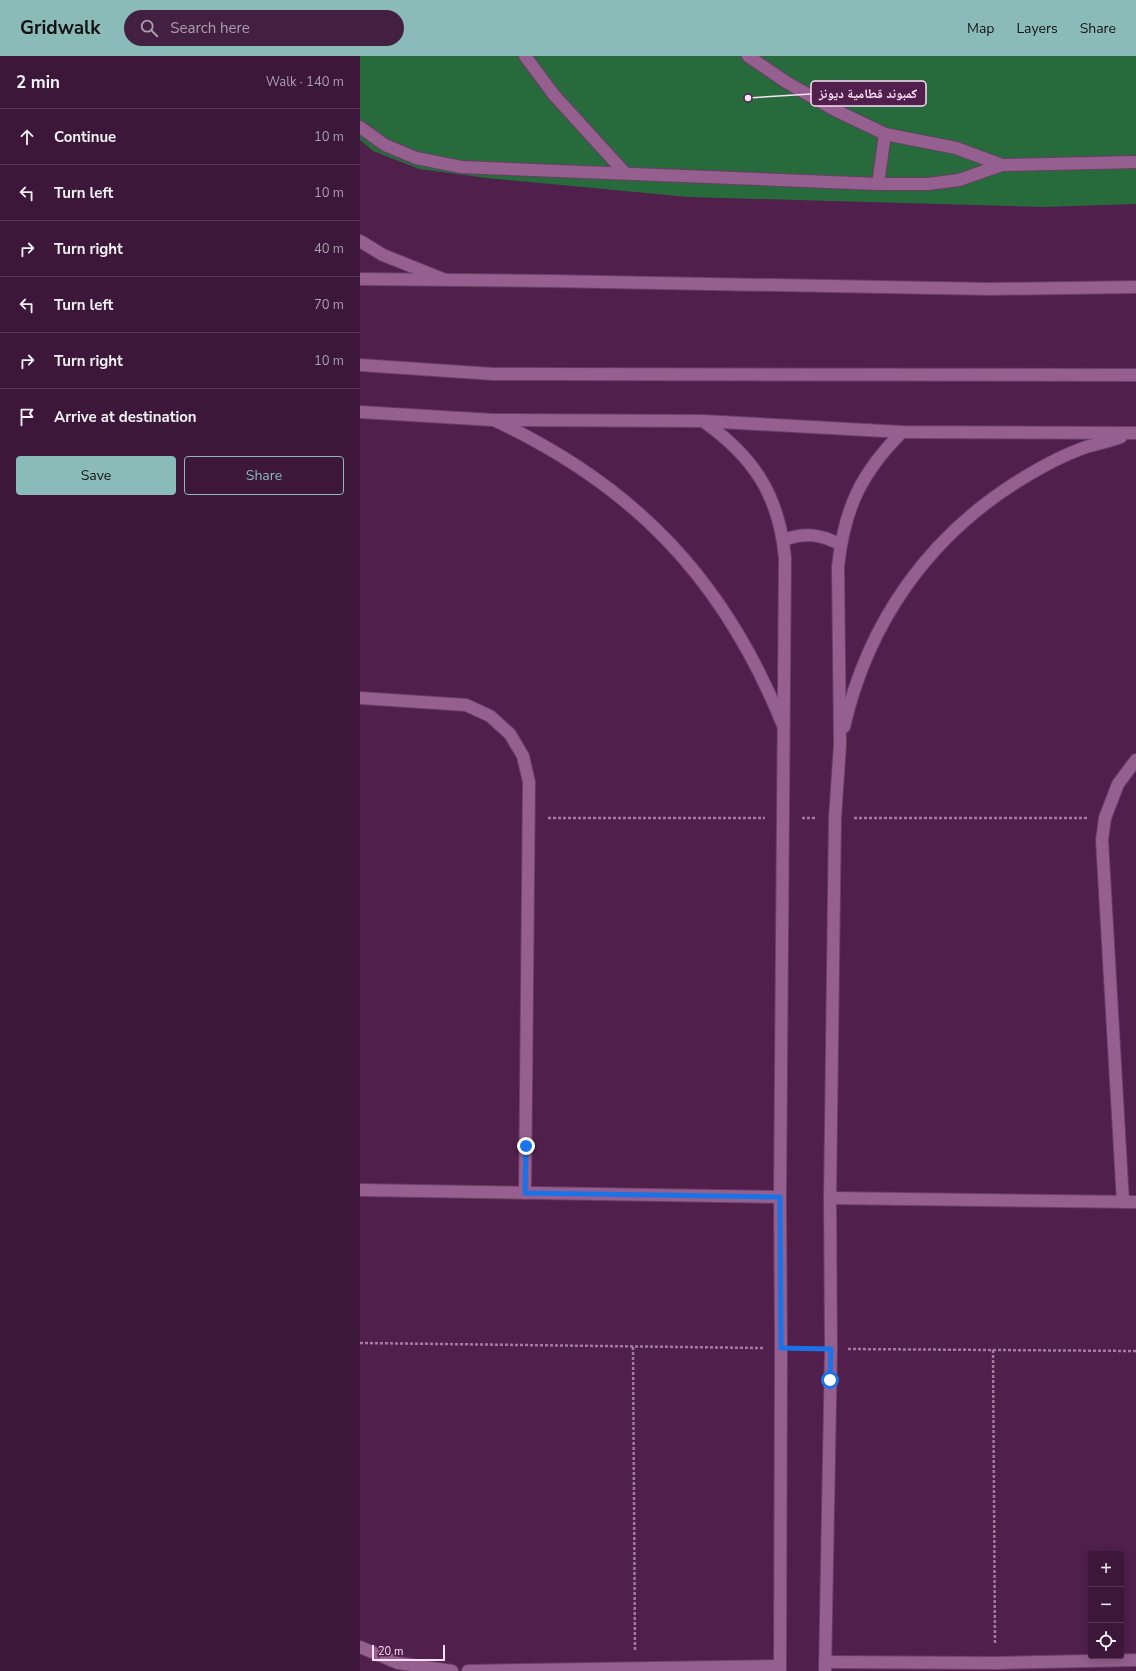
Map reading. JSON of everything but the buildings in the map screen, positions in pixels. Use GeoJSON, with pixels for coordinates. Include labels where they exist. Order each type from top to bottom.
{"type":"FeatureCollection","features":[{"type":"Feature","properties":{"kind":"street"},"geometry":{"type":"LineString","coordinates":[[525,56],[554,95],[625,173]]}},
{"type":"Feature","properties":{"kind":"street"},"geometry":{"type":"LineString","coordinates":[[748,56],[786,82],[835,110],[885,134],[956,148],[1002,165]]}},
{"type":"Feature","properties":{"kind":"street"},"geometry":{"type":"LineString","coordinates":[[360,128],[384,145],[416,158],[460,167],[878,184],[928,184],[958,180],[1002,165],[1136,162]]}},
{"type":"Feature","properties":{"kind":"street"},"geometry":{"type":"LineString","coordinates":[[878,184],[885,134]]}},
{"type":"Feature","properties":{"kind":"street"},"geometry":{"type":"LineString","coordinates":[[360,241],[383,255],[444,280]]}},
{"type":"Feature","properties":{"kind":"street"},"geometry":{"type":"LineString","coordinates":[[360,279],[990,290],[1136,287]]}},
{"type":"Feature","properties":{"kind":"street"},"geometry":{"type":"LineString","coordinates":[[360,365],[493,374],[1136,375]]}},
{"type":"Feature","properties":{"kind":"street"},"geometry":{"type":"LineString","coordinates":[[360,412],[493,420],[703,421],[902,432],[1134,433]]}},
{"type":"Feature","properties":{"kind":"street"},"geometry":{"type":"LineString","coordinates":[[493,420],[529,436],[563,456],[596,478],[628,503],[657,529],[684,558],[709,589],[732,622],[752,656],[769,691],[784,728]]}},
{"type":"Feature","properties":{"kind":"street"},"geometry":{"type":"LineString","coordinates":[[468,1671],[635,1668],[780,1668],[780,1197],[786,558],[784,540],[776,512],[767,490],[755,469],[740,450],[722,434],[703,421]]}},
{"type":"Feature","properties":{"kind":"street"},"geometry":{"type":"LineString","coordinates":[[902,432],[886,447],[861,483],[845,524],[838,567],[840,745],[835,818],[830,1198],[831,1349],[825,1666],[1136,1660]]}},
{"type":"Feature","properties":{"kind":"street"},"geometry":{"type":"LineString","coordinates":[[840,745],[851,696],[869,649],[893,605],[922,564],[957,527],[996,495],[1039,469],[1078,451],[1134,433]]}},
{"type":"Feature","properties":{"kind":"street"},"geometry":{"type":"LineString","coordinates":[[784,540],[792,536],[811,534],[831,540],[841,545]]}},
{"type":"Feature","properties":{"kind":"street"},"geometry":{"type":"LineString","coordinates":[[360,698],[466,705],[490,716],[510,734],[523,756],[529,782],[525,1193]]}},
{"type":"Feature","properties":{"kind":"street"},"geometry":{"type":"LineString","coordinates":[[1123,1202],[1102,840],[1105,818],[1118,784],[1136,760]]}},
{"type":"Feature","properties":{"kind":"street"},"geometry":{"type":"LineString","coordinates":[[360,1190],[780,1197]]}},
{"type":"Feature","properties":{"kind":"street"},"geometry":{"type":"LineString","coordinates":[[830,1198],[1136,1202]]}},
{"type":"Feature","properties":{"kind":"street"},"geometry":{"type":"LineString","coordinates":[[360,1647],[398,1663],[452,1671]]}},
{"type":"Feature","properties":{"kind":"path"},"geometry":{"type":"LineString","coordinates":[[360,1343],[1136,1351]]}},
{"type":"Feature","properties":{"kind":"path"},"geometry":{"type":"LineString","coordinates":[[633,1347],[635,1668]]}},
{"type":"Feature","properties":{"kind":"path"},"geometry":{"type":"LineString","coordinates":[[993,1350],[996,1662]]}},
{"type":"Feature","properties":{"kind":"green space"},"geometry":{"type":"Polygon","coordinates":[[[360,56],[1136,56],[1136,204],[1044,207],[688,197],[486,178],[419,169],[373,151],[360,140],[360,56]]]}},
{"type":"Feature","properties":{"kind":"place","name":"كمبوند قطامية ديونز"},"geometry":{"type":"Point","coordinates":[748,98]}},
{"type":"Feature","properties":{"kind":"route"},"geometry":{"type":"LineString","coordinates":[[526,1146],[525,1193],[780,1197],[781,1348],[831,1349],[830,1380]]}}]}
